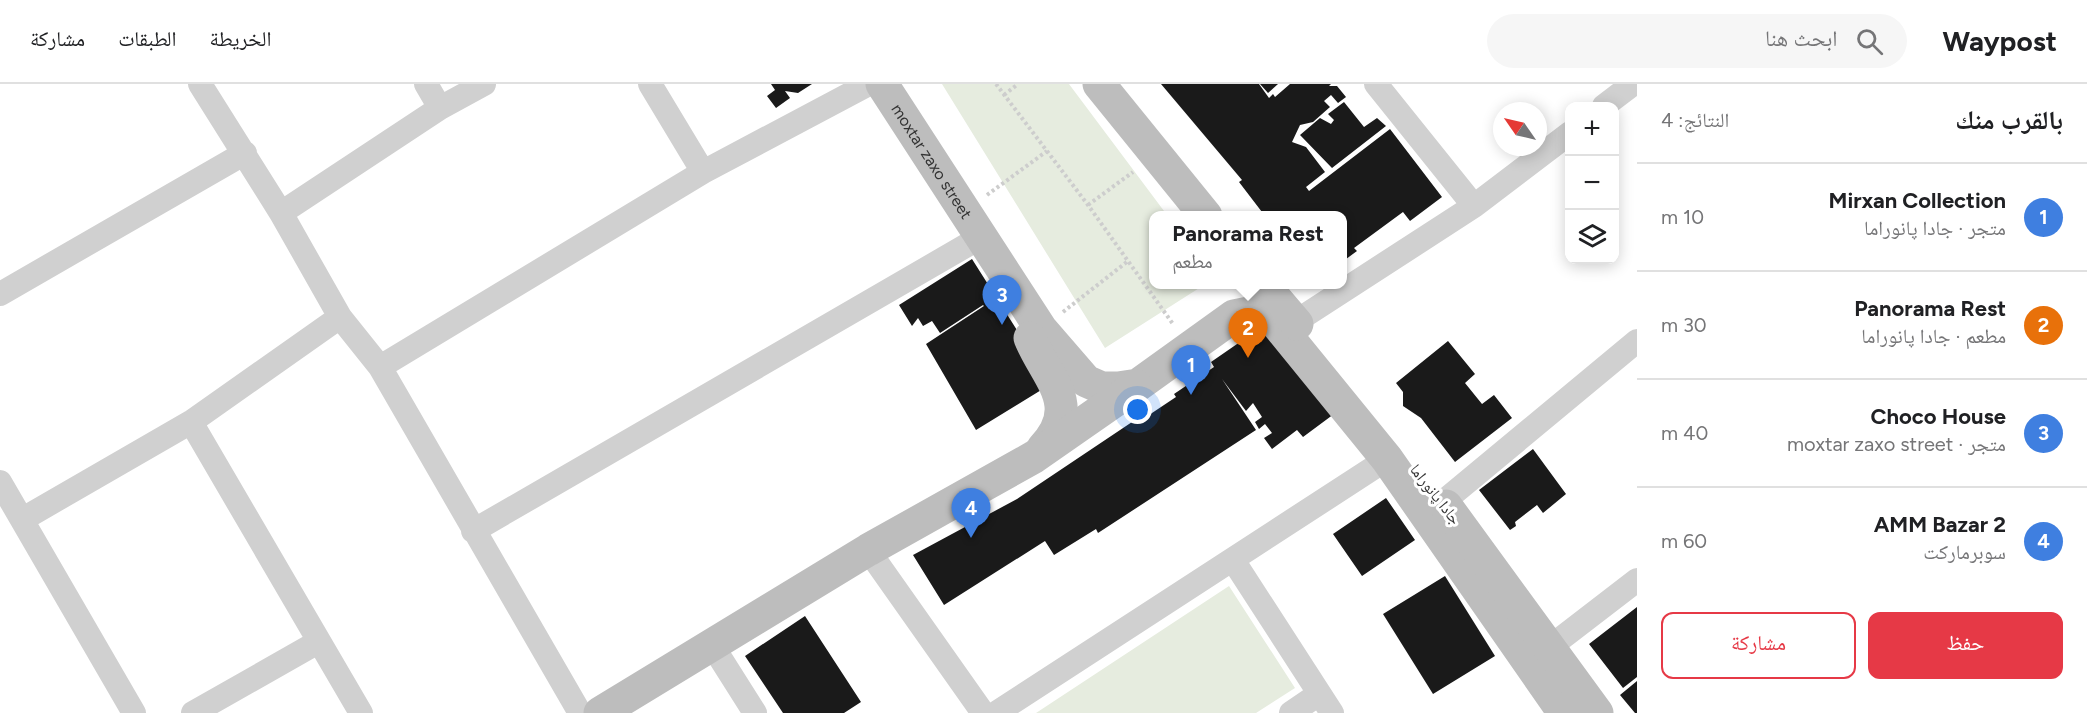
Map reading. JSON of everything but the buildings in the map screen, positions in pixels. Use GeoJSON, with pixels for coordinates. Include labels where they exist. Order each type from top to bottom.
{"type":"FeatureCollection","features":[{"type":"Feature","properties":{"kind":"main road","name":"moxtar zaxo street"},"geometry":{"type":"LineString","coordinates":[[882,84],[1035,320],[1086,381],[1102,388],[1138,385]]}},
{"type":"Feature","properties":{"kind":"main road"},"geometry":{"type":"LineString","coordinates":[[1099,84],[1202,211]]}},
{"type":"Feature","properties":{"kind":"main road","name":"جادا پانوراما"},"geometry":{"type":"LineString","coordinates":[[1267,289],[1443,502],[1597,713]]}},
{"type":"Feature","properties":{"kind":"main road"},"geometry":{"type":"LineString","coordinates":[[600,713],[868,550],[1034,458],[1234,316],[1244,312],[1264,314],[1273,319],[1387,459],[1564,713]]}},
{"type":"Feature","properties":{"kind":"main road"},"geometry":{"type":"LineString","coordinates":[[1034,458],[1055,433],[1062,407],[1060,393],[1054,380],[1031,340],[1028,328],[1035,320]]}},
{"type":"Feature","properties":{"kind":"street"},"geometry":{"type":"LineString","coordinates":[[200,84],[245,153],[340,317],[380,367],[580,713]]}},
{"type":"Feature","properties":{"kind":"street"},"geometry":{"type":"LineString","coordinates":[[426,84],[440,108]]}},
{"type":"Feature","properties":{"kind":"street"},"geometry":{"type":"LineString","coordinates":[[281,213],[440,108],[484,84]]}},
{"type":"Feature","properties":{"kind":"street"},"geometry":{"type":"LineString","coordinates":[[650,84],[703,172]]}},
{"type":"Feature","properties":{"kind":"street"},"geometry":{"type":"LineString","coordinates":[[380,367],[703,172],[869,84]]}},
{"type":"Feature","properties":{"kind":"street"},"geometry":{"type":"LineString","coordinates":[[1376,84],[1474,206]]}},
{"type":"Feature","properties":{"kind":"street"},"geometry":{"type":"LineString","coordinates":[[1609,102],[1633,84]]}},
{"type":"Feature","properties":{"kind":"street"},"geometry":{"type":"LineString","coordinates":[[1347,289],[1474,206],[1565,136]]}},
{"type":"Feature","properties":{"kind":"street"},"geometry":{"type":"LineString","coordinates":[[0,294],[245,153]]}},
{"type":"Feature","properties":{"kind":"street"},"geometry":{"type":"LineString","coordinates":[[473,531],[972,224]]}},
{"type":"Feature","properties":{"kind":"street"},"geometry":{"type":"LineString","coordinates":[[1296,322],[1347,289]]}},
{"type":"Feature","properties":{"kind":"street"},"geometry":{"type":"LineString","coordinates":[[23,519],[191,422],[340,317]]}},
{"type":"Feature","properties":{"kind":"street"},"geometry":{"type":"LineString","coordinates":[[1443,502],[1637,341]]}},
{"type":"Feature","properties":{"kind":"street"},"geometry":{"type":"LineString","coordinates":[[191,422],[361,713]]}},
{"type":"Feature","properties":{"kind":"street"},"geometry":{"type":"LineString","coordinates":[[996,713],[1387,459]]}},
{"type":"Feature","properties":{"kind":"street"},"geometry":{"type":"LineString","coordinates":[[0,482],[134,713]]}},
{"type":"Feature","properties":{"kind":"street"},"geometry":{"type":"LineString","coordinates":[[868,550],[983,713]]}},
{"type":"Feature","properties":{"kind":"street"},"geometry":{"type":"LineString","coordinates":[[1233,560],[1325,704],[1291,713]]}},
{"type":"Feature","properties":{"kind":"street"},"geometry":{"type":"LineString","coordinates":[[1550,647],[1637,580]]}},
{"type":"Feature","properties":{"kind":"street"},"geometry":{"type":"LineString","coordinates":[[193,713],[318,642]]}},
{"type":"Feature","properties":{"kind":"street"},"geometry":{"type":"LineString","coordinates":[[712,645],[755,713]]}},
{"type":"Feature","properties":{"kind":"path"},"geometry":{"type":"LineString","coordinates":[[996,84],[1088,205],[1190,347]]}},
{"type":"Feature","properties":{"kind":"path"},"geometry":{"type":"LineString","coordinates":[[1005,95],[1018,84]]}},
{"type":"Feature","properties":{"kind":"path"},"geometry":{"type":"LineString","coordinates":[[972,224],[1047,151]]}},
{"type":"Feature","properties":{"kind":"path"},"geometry":{"type":"LineString","coordinates":[[1088,205],[1156,154]]}},
{"type":"Feature","properties":{"kind":"path"},"geometry":{"type":"LineString","coordinates":[[1035,320],[1128,261]]}},
{"type":"Feature","properties":{"kind":"shaded area"},"geometry":{"type":"Polygon","coordinates":[[[942,84],[1069,84],[1164,211],[1149,211],[1149,289],[1198,289],[1105,348],[942,84]]]}},
{"type":"Feature","properties":{"kind":"shaded area"},"geometry":{"type":"Polygon","coordinates":[[[1229,586],[1295,688],[1256,713],[1036,713],[1229,586]]]}},
{"type":"Feature","properties":{"kind":"place","name":"Choco House"},"geometry":{"type":"Point","coordinates":[1002,325]}},
{"type":"Feature","properties":{"kind":"place","name":"Panorama Rest"},"geometry":{"type":"Point","coordinates":[1248,358]}},
{"type":"Feature","properties":{"kind":"place","name":"Mirxan Collection"},"geometry":{"type":"Point","coordinates":[1191,395]}},
{"type":"Feature","properties":{"kind":"place","name":"AMM Bazar 2"},"geometry":{"type":"Point","coordinates":[971,538]}}]}
